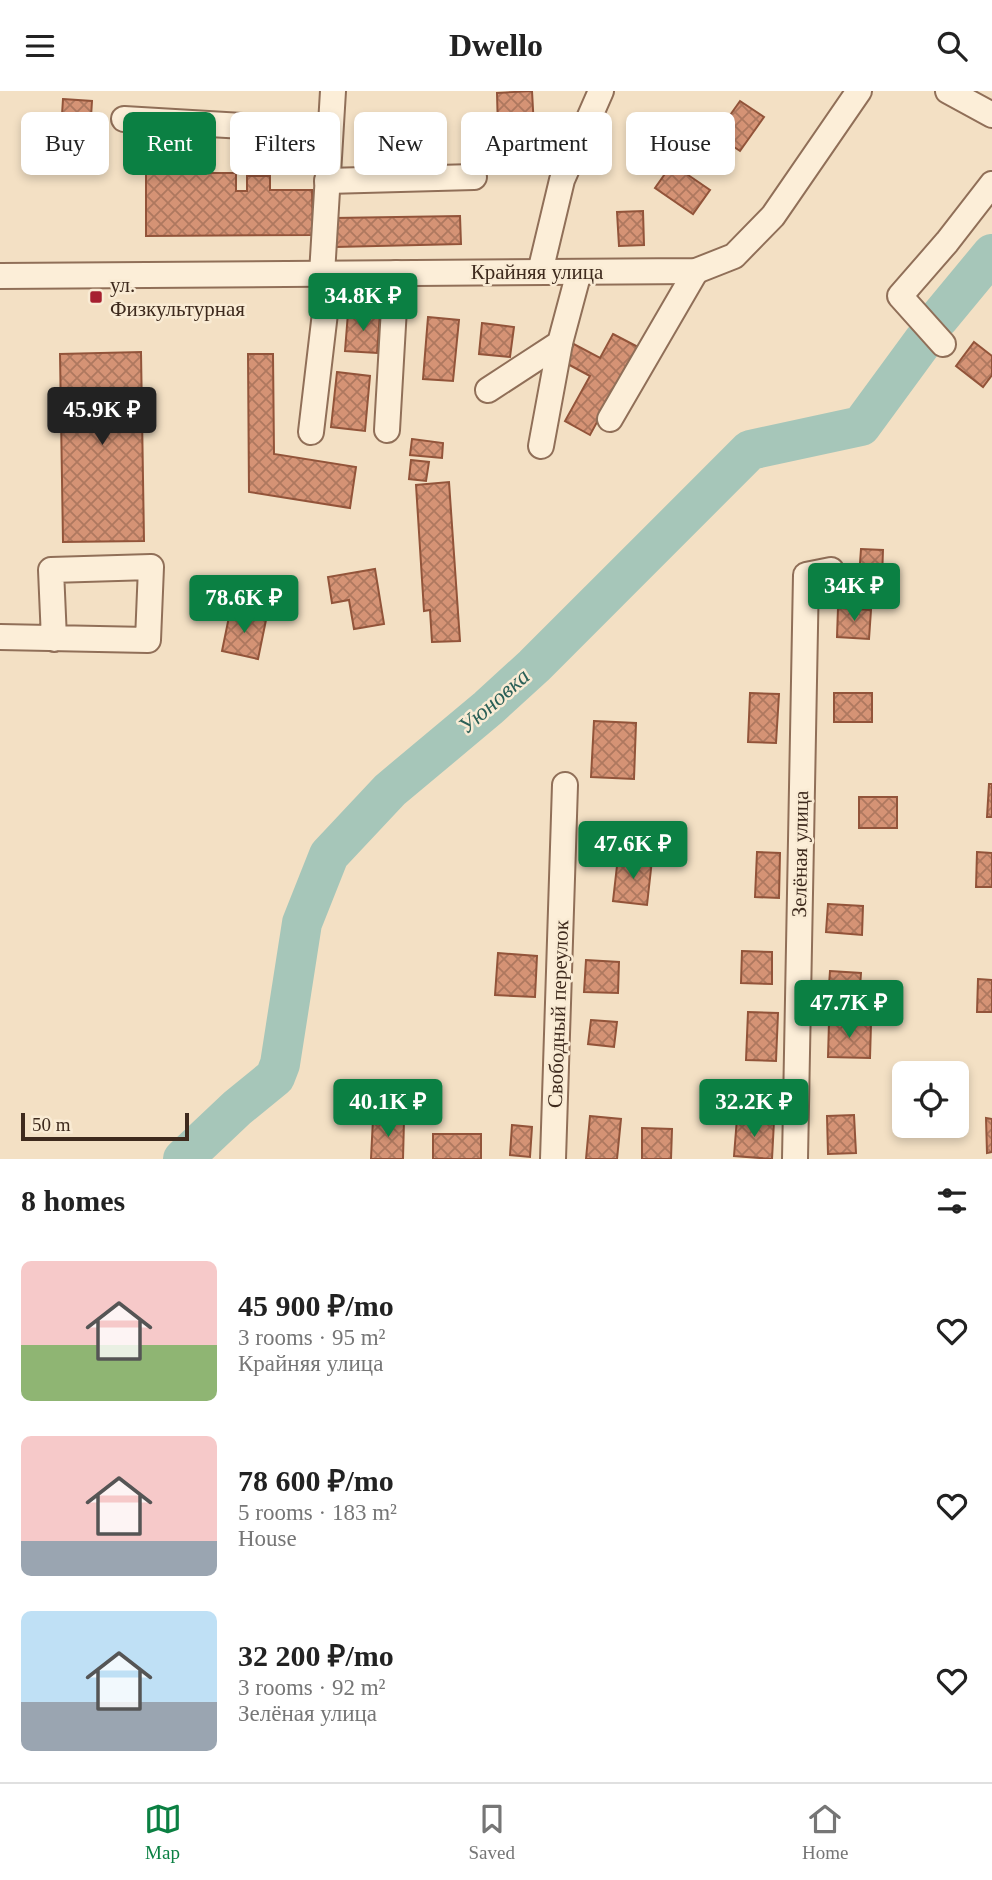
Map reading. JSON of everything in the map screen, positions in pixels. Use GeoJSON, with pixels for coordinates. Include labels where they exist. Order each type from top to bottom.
{"type":"FeatureCollection","features":[{"type":"Feature","properties":{"kind":"street"},"geometry":{"type":"LineString","coordinates":[[332,112],[333,91]]}},
{"type":"Feature","properties":{"kind":"street"},"geometry":{"type":"LineString","coordinates":[[540,272],[562,180],[601,91]]}},
{"type":"Feature","properties":{"kind":"street"},"geometry":{"type":"LineString","coordinates":[[610,419],[696,271],[734,256],[773,216],[859,91]]}},
{"type":"Feature","properties":{"kind":"street"},"geometry":{"type":"LineString","coordinates":[[948,91],[992,115]]}},
{"type":"Feature","properties":{"kind":"street"},"geometry":{"type":"LineString","coordinates":[[311,432],[326,313],[322,274],[327,175]]}},
{"type":"Feature","properties":{"kind":"street"},"geometry":{"type":"LineString","coordinates":[[327,181],[474,177]]}},
{"type":"Feature","properties":{"kind":"street"},"geometry":{"type":"LineString","coordinates":[[943,344],[900,296],[992,184]]}},
{"type":"Feature","properties":{"kind":"street","name":"Крайняя улица"},"geometry":{"type":"LineString","coordinates":[[0,276],[696,271]]}},
{"type":"Feature","properties":{"kind":"street"},"geometry":{"type":"LineString","coordinates":[[541,446],[560,342],[579,272]]}},
{"type":"Feature","properties":{"kind":"street"},"geometry":{"type":"LineString","coordinates":[[387,430],[396,273]]}},
{"type":"Feature","properties":{"kind":"street"},"geometry":{"type":"LineString","coordinates":[[488,390],[560,342]]}},
{"type":"Feature","properties":{"kind":"street"},"geometry":{"type":"LineString","coordinates":[[0,638],[54,639],[148,640],[151,567],[51,570],[54,639]]}},
{"type":"Feature","properties":{"kind":"street","name":"Зелёная улица"},"geometry":{"type":"LineString","coordinates":[[795,1159],[806,575],[831,571]]}},
{"type":"Feature","properties":{"kind":"street","name":"Свободный переулок"},"geometry":{"type":"LineString","coordinates":[[553,1159],[565,785]]}},
{"type":"Feature","properties":{"kind":"building"},"geometry":{"type":"Polygon","coordinates":[[[532,91],[533,112],[498,112],[497,93],[532,91]]]}},
{"type":"Feature","properties":{"kind":"building"},"geometry":{"type":"Polygon","coordinates":[[[63,99],[92,101],[91,112],[62,112],[63,99]]]}},
{"type":"Feature","properties":{"kind":"building"},"geometry":{"type":"Polygon","coordinates":[[[740,101],[764,117],[740,151],[735,148],[735,112],[732,112],[740,101]]]}},
{"type":"Feature","properties":{"kind":"building"},"geometry":{"type":"Polygon","coordinates":[[[230,173],[236,175],[236,191],[247,191],[247,176],[270,176],[270,190],[312,190],[313,235],[146,236],[146,175],[230,173]]]}},
{"type":"Feature","properties":{"kind":"building"},"geometry":{"type":"Polygon","coordinates":[[[664,175],[688,175],[710,190],[693,214],[655,188],[664,175]]]}},
{"type":"Feature","properties":{"kind":"building"},"geometry":{"type":"Polygon","coordinates":[[[643,211],[644,245],[619,246],[617,212],[643,211]]]}},
{"type":"Feature","properties":{"kind":"building"},"geometry":{"type":"Polygon","coordinates":[[[460,216],[461,244],[335,247],[334,218],[460,216]]]}},
{"type":"Feature","properties":{"kind":"building"},"geometry":{"type":"Polygon","coordinates":[[[348,313],[380,314],[377,353],[345,351],[348,313]]]}},
{"type":"Feature","properties":{"kind":"building"},"geometry":{"type":"Polygon","coordinates":[[[428,317],[459,320],[453,381],[423,379],[428,317]]]}},
{"type":"Feature","properties":{"kind":"building"},"geometry":{"type":"Polygon","coordinates":[[[482,323],[514,327],[510,357],[479,354],[482,323]]]}},
{"type":"Feature","properties":{"kind":"building"},"geometry":{"type":"Polygon","coordinates":[[[613,334],[638,347],[590,435],[565,421],[590,376],[564,362],[574,344],[600,358],[613,334]]]}},
{"type":"Feature","properties":{"kind":"building"},"geometry":{"type":"Polygon","coordinates":[[[974,342],[992,356],[992,375],[983,387],[956,366],[974,342]]]}},
{"type":"Feature","properties":{"kind":"building"},"geometry":{"type":"Polygon","coordinates":[[[141,352],[144,541],[63,542],[60,354],[141,352]]]}},
{"type":"Feature","properties":{"kind":"building"},"geometry":{"type":"Polygon","coordinates":[[[248,354],[273,354],[274,454],[356,467],[350,508],[249,492],[248,354]]]}},
{"type":"Feature","properties":{"kind":"building"},"geometry":{"type":"Polygon","coordinates":[[[337,372],[370,376],[365,431],[331,427],[337,372]]]}},
{"type":"Feature","properties":{"kind":"building"},"geometry":{"type":"Polygon","coordinates":[[[412,439],[443,443],[442,458],[410,455],[412,439]]]}},
{"type":"Feature","properties":{"kind":"building"},"geometry":{"type":"Polygon","coordinates":[[[411,460],[429,462],[426,481],[409,479],[411,460]]]}},
{"type":"Feature","properties":{"kind":"building"},"geometry":{"type":"Polygon","coordinates":[[[449,482],[460,641],[432,642],[430,610],[424,611],[416,485],[449,482]]]}},
{"type":"Feature","properties":{"kind":"building"},"geometry":{"type":"Polygon","coordinates":[[[861,549],[883,550],[882,578],[859,577],[861,549]]]}},
{"type":"Feature","properties":{"kind":"building"},"geometry":{"type":"Polygon","coordinates":[[[375,569],[384,624],[354,629],[349,600],[332,603],[328,577],[375,569]]]}},
{"type":"Feature","properties":{"kind":"building"},"geometry":{"type":"Polygon","coordinates":[[[838,608],[871,610],[869,639],[837,637],[838,608]]]}},
{"type":"Feature","properties":{"kind":"building"},"geometry":{"type":"Polygon","coordinates":[[[230,612],[266,620],[258,659],[222,651],[230,612]]]}},
{"type":"Feature","properties":{"kind":"building"},"geometry":{"type":"Polygon","coordinates":[[[750,693],[779,694],[776,743],[748,742],[750,693]]]}},
{"type":"Feature","properties":{"kind":"building"},"geometry":{"type":"Polygon","coordinates":[[[834,693],[872,693],[872,722],[834,722],[834,693]]]}},
{"type":"Feature","properties":{"kind":"building"},"geometry":{"type":"Polygon","coordinates":[[[594,721],[636,723],[634,779],[591,777],[594,721]]]}},
{"type":"Feature","properties":{"kind":"building"},"geometry":{"type":"Polygon","coordinates":[[[989,784],[992,784],[992,817],[987,817],[989,784]]]}},
{"type":"Feature","properties":{"kind":"building"},"geometry":{"type":"Polygon","coordinates":[[[859,797],[897,797],[897,828],[859,828],[859,797]]]}},
{"type":"Feature","properties":{"kind":"building"},"geometry":{"type":"Polygon","coordinates":[[[757,852],[780,853],[779,898],[755,897],[757,852]]]}},
{"type":"Feature","properties":{"kind":"building"},"geometry":{"type":"Polygon","coordinates":[[[977,852],[992,853],[992,887],[976,887],[977,852]]]}},
{"type":"Feature","properties":{"kind":"building"},"geometry":{"type":"Polygon","coordinates":[[[618,857],[652,860],[647,905],[613,901],[618,857]]]}},
{"type":"Feature","properties":{"kind":"building"},"geometry":{"type":"Polygon","coordinates":[[[828,904],[863,906],[862,935],[826,932],[828,904]]]}},
{"type":"Feature","properties":{"kind":"building"},"geometry":{"type":"Polygon","coordinates":[[[742,951],[772,952],[772,984],[741,983],[742,951]]]}},
{"type":"Feature","properties":{"kind":"building"},"geometry":{"type":"Polygon","coordinates":[[[498,953],[537,956],[535,997],[495,995],[498,953]]]}},
{"type":"Feature","properties":{"kind":"building"},"geometry":{"type":"Polygon","coordinates":[[[586,960],[619,962],[618,993],[584,992],[586,960]]]}},
{"type":"Feature","properties":{"kind":"building"},"geometry":{"type":"Polygon","coordinates":[[[830,971],[861,973],[859,1001],[828,999],[830,971]]]}},
{"type":"Feature","properties":{"kind":"building"},"geometry":{"type":"Polygon","coordinates":[[[978,979],[992,980],[992,1012],[977,1012],[978,979]]]}},
{"type":"Feature","properties":{"kind":"building"},"geometry":{"type":"Polygon","coordinates":[[[748,1012],[778,1013],[776,1061],[746,1060],[748,1012]]]}},
{"type":"Feature","properties":{"kind":"building"},"geometry":{"type":"Polygon","coordinates":[[[591,1020],[617,1022],[614,1047],[588,1044],[591,1020]]]}},
{"type":"Feature","properties":{"kind":"building"},"geometry":{"type":"Polygon","coordinates":[[[829,1022],[871,1024],[870,1058],[828,1057],[829,1022]]]}},
{"type":"Feature","properties":{"kind":"building"},"geometry":{"type":"Polygon","coordinates":[[[854,1115],[856,1153],[828,1154],[827,1116],[854,1115]]]}},
{"type":"Feature","properties":{"kind":"building"},"geometry":{"type":"Polygon","coordinates":[[[590,1116],[621,1119],[617,1159],[586,1159],[590,1116]]]}},
{"type":"Feature","properties":{"kind":"building"},"geometry":{"type":"Polygon","coordinates":[[[737,1118],[774,1121],[772,1159],[734,1156],[737,1118]]]}},
{"type":"Feature","properties":{"kind":"building"},"geometry":{"type":"Polygon","coordinates":[[[986,1118],[992,1119],[992,1152],[987,1153],[986,1118]]]}},
{"type":"Feature","properties":{"kind":"building"},"geometry":{"type":"Polygon","coordinates":[[[373,1119],[404,1120],[403,1159],[371,1159],[373,1119]]]}},
{"type":"Feature","properties":{"kind":"building"},"geometry":{"type":"Polygon","coordinates":[[[512,1125],[532,1127],[530,1157],[510,1155],[512,1125]]]}},
{"type":"Feature","properties":{"kind":"building"},"geometry":{"type":"Polygon","coordinates":[[[642,1128],[672,1129],[671,1159],[642,1159],[642,1128]]]}},
{"type":"Feature","properties":{"kind":"building"},"geometry":{"type":"Polygon","coordinates":[[[433,1134],[481,1134],[481,1159],[433,1159],[433,1134]]]}},
{"type":"Feature","properties":{"kind":"waterway","name":"Уюновка"},"geometry":{"type":"LineString","coordinates":[[939,318],[992,254]]}},
{"type":"Feature","properties":{"kind":"waterway","name":"Уюновка"},"geometry":{"type":"LineString","coordinates":[[183,1159],[237,1108],[275,1077],[280,1064],[302,923],[329,855],[390,790],[534,666],[750,450],[861,426],[924,340]]}},
{"type":"Feature","properties":{"kind":"place","name":"ул. Физкультурная"},"geometry":{"type":"Point","coordinates":[96,297]}}]}
